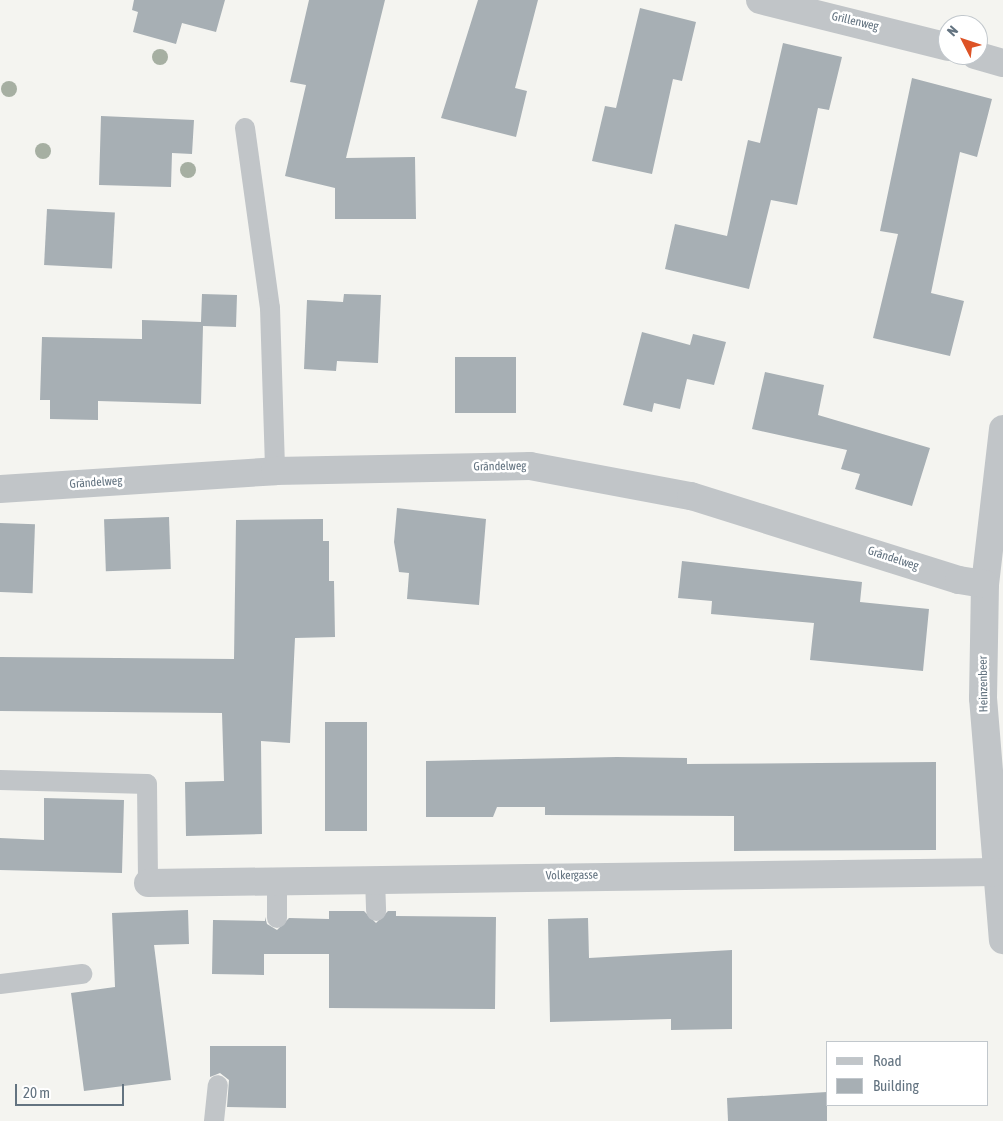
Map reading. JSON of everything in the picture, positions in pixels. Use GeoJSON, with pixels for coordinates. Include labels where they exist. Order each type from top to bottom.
{"type":"FeatureCollection","features":[{"type":"Feature","properties":{"kind":"street","name":"Grillenweg"},"geometry":{"type":"LineString","coordinates":[[760,0],[938,44]]}},
{"type":"Feature","properties":{"kind":"street"},"geometry":{"type":"LineString","coordinates":[[988,59],[1003,63]]}},
{"type":"Feature","properties":{"kind":"street","name":"Heinzenbeer"},"geometry":{"type":"LineString","coordinates":[[1003,429],[985,584],[983,698],[1003,940]]}},
{"type":"Feature","properties":{"kind":"street","name":"Grändelweg"},"geometry":{"type":"LineString","coordinates":[[0,489],[276,471],[530,466],[691,496],[959,580],[985,584]]}},
{"type":"Feature","properties":{"kind":"street","name":"Volkergasse"},"geometry":{"type":"LineString","coordinates":[[148,883],[997,872]]}},
{"type":"Feature","properties":{"kind":"lane"},"geometry":{"type":"LineString","coordinates":[[245,128],[270,308],[276,471]]}},
{"type":"Feature","properties":{"kind":"lane"},"geometry":{"type":"LineString","coordinates":[[0,780],[147,784],[148,883]]}},
{"type":"Feature","properties":{"kind":"lane"},"geometry":{"type":"LineString","coordinates":[[375,879],[376,911]]}},
{"type":"Feature","properties":{"kind":"lane"},"geometry":{"type":"LineString","coordinates":[[277,881],[277,918]]}},
{"type":"Feature","properties":{"kind":"lane"},"geometry":{"type":"LineString","coordinates":[[0,984],[82,974]]}},
{"type":"Feature","properties":{"kind":"lane"},"geometry":{"type":"LineString","coordinates":[[214,1121],[218,1085]]}},
{"type":"Feature","properties":{"kind":"building"},"geometry":{"type":"Polygon","coordinates":[[[134,0],[225,0],[216,32],[182,23],[176,44],[133,32],[138,12],[132,10],[134,0]]]}},
{"type":"Feature","properties":{"kind":"building"},"geometry":{"type":"Polygon","coordinates":[[[309,0],[385,0],[346,158],[415,157],[416,219],[335,219],[335,188],[285,176],[306,85],[290,82],[309,0]]]}},
{"type":"Feature","properties":{"kind":"building"},"geometry":{"type":"Polygon","coordinates":[[[478,0],[538,0],[515,88],[527,91],[516,137],[441,118],[478,0]]]}},
{"type":"Feature","properties":{"kind":"building"},"geometry":{"type":"Polygon","coordinates":[[[640,8],[696,22],[682,81],[673,79],[652,174],[592,161],[605,106],[616,108],[640,8]]]}},
{"type":"Feature","properties":{"kind":"building"},"geometry":{"type":"Polygon","coordinates":[[[783,43],[842,57],[829,110],[818,108],[797,205],[771,200],[749,289],[665,269],[675,224],[727,236],[748,140],[760,143],[783,43]]]}},
{"type":"Feature","properties":{"kind":"building"},"geometry":{"type":"Polygon","coordinates":[[[912,78],[992,99],[977,157],[960,152],[931,293],[964,301],[950,356],[873,338],[898,234],[880,231],[912,78]]]}},
{"type":"Feature","properties":{"kind":"building"},"geometry":{"type":"Polygon","coordinates":[[[101,116],[194,120],[192,154],[172,153],[171,187],[99,185],[101,116]]]}},
{"type":"Feature","properties":{"kind":"building"},"geometry":{"type":"Polygon","coordinates":[[[47,209],[115,213],[112,268],[44,265],[47,209]]]}},
{"type":"Feature","properties":{"kind":"building"},"geometry":{"type":"Polygon","coordinates":[[[202,294],[237,295],[236,327],[203,326],[201,404],[98,401],[98,420],[50,419],[50,400],[40,400],[42,337],[142,339],[142,320],[201,322],[202,294]]]}},
{"type":"Feature","properties":{"kind":"building"},"geometry":{"type":"Polygon","coordinates":[[[344,294],[381,295],[378,363],[337,361],[336,371],[304,369],[307,300],[343,302],[344,294]]]}},
{"type":"Feature","properties":{"kind":"building"},"geometry":{"type":"Polygon","coordinates":[[[642,332],[690,345],[693,334],[726,342],[714,385],[687,379],[680,409],[654,403],[652,412],[623,405],[642,332]]]}},
{"type":"Feature","properties":{"kind":"building"},"geometry":{"type":"Polygon","coordinates":[[[455,357],[516,357],[516,413],[455,413],[455,357]]]}},
{"type":"Feature","properties":{"kind":"building"},"geometry":{"type":"Polygon","coordinates":[[[765,372],[824,385],[818,415],[930,448],[912,506],[855,489],[860,474],[841,469],[847,450],[752,429],[765,372]]]}},
{"type":"Feature","properties":{"kind":"building"},"geometry":{"type":"Polygon","coordinates":[[[397,508],[486,519],[479,605],[407,599],[409,573],[399,572],[394,542],[397,508]]]}},
{"type":"Feature","properties":{"kind":"building"},"geometry":{"type":"Polygon","coordinates":[[[169,517],[171,569],[106,571],[104,519],[169,517]]]}},
{"type":"Feature","properties":{"kind":"building"},"geometry":{"type":"Polygon","coordinates":[[[323,519],[323,541],[329,541],[329,581],[334,581],[335,637],[295,638],[290,743],[261,741],[262,834],[186,836],[185,782],[224,781],[222,713],[0,711],[0,657],[234,659],[236,520],[323,519]]]}},
{"type":"Feature","properties":{"kind":"building"},"geometry":{"type":"Polygon","coordinates":[[[0,523],[35,524],[33,593],[0,592],[0,523]]]}},
{"type":"Feature","properties":{"kind":"building"},"geometry":{"type":"Polygon","coordinates":[[[682,561],[862,582],[860,602],[929,609],[923,671],[810,660],[814,623],[711,614],[712,601],[678,598],[682,561]]]}},
{"type":"Feature","properties":{"kind":"building"},"geometry":{"type":"Polygon","coordinates":[[[325,722],[367,722],[367,831],[325,831],[325,722]]]}},
{"type":"Feature","properties":{"kind":"building"},"geometry":{"type":"Polygon","coordinates":[[[617,757],[687,758],[687,764],[936,762],[936,850],[734,851],[734,816],[545,815],[545,807],[497,807],[493,817],[426,817],[426,761],[617,757]]]}},
{"type":"Feature","properties":{"kind":"building"},"geometry":{"type":"Polygon","coordinates":[[[44,798],[124,800],[122,873],[0,870],[0,838],[44,840],[44,798]]]}},
{"type":"Feature","properties":{"kind":"building"},"geometry":{"type":"Polygon","coordinates":[[[188,910],[189,944],[154,945],[171,1080],[84,1091],[71,993],[115,987],[112,913],[188,910]]]}},
{"type":"Feature","properties":{"kind":"building"},"geometry":{"type":"Polygon","coordinates":[[[329,911],[364,911],[376,923],[388,911],[396,911],[396,916],[496,917],[495,1009],[329,1008],[329,954],[264,954],[264,975],[212,974],[213,920],[265,921],[265,917],[267,924],[277,930],[289,918],[329,919],[329,911]]]}},
{"type":"Feature","properties":{"kind":"building"},"geometry":{"type":"Polygon","coordinates":[[[588,918],[589,958],[732,950],[732,1029],[671,1030],[671,1019],[550,1022],[548,919],[588,918]]]}},
{"type":"Feature","properties":{"kind":"building"},"geometry":{"type":"Polygon","coordinates":[[[210,1046],[286,1046],[286,1108],[227,1107],[229,1080],[220,1073],[210,1077],[210,1046]]]}},
{"type":"Feature","properties":{"kind":"building"},"geometry":{"type":"Polygon","coordinates":[[[826,1092],[827,1121],[728,1121],[727,1098],[826,1092]]]}}]}
